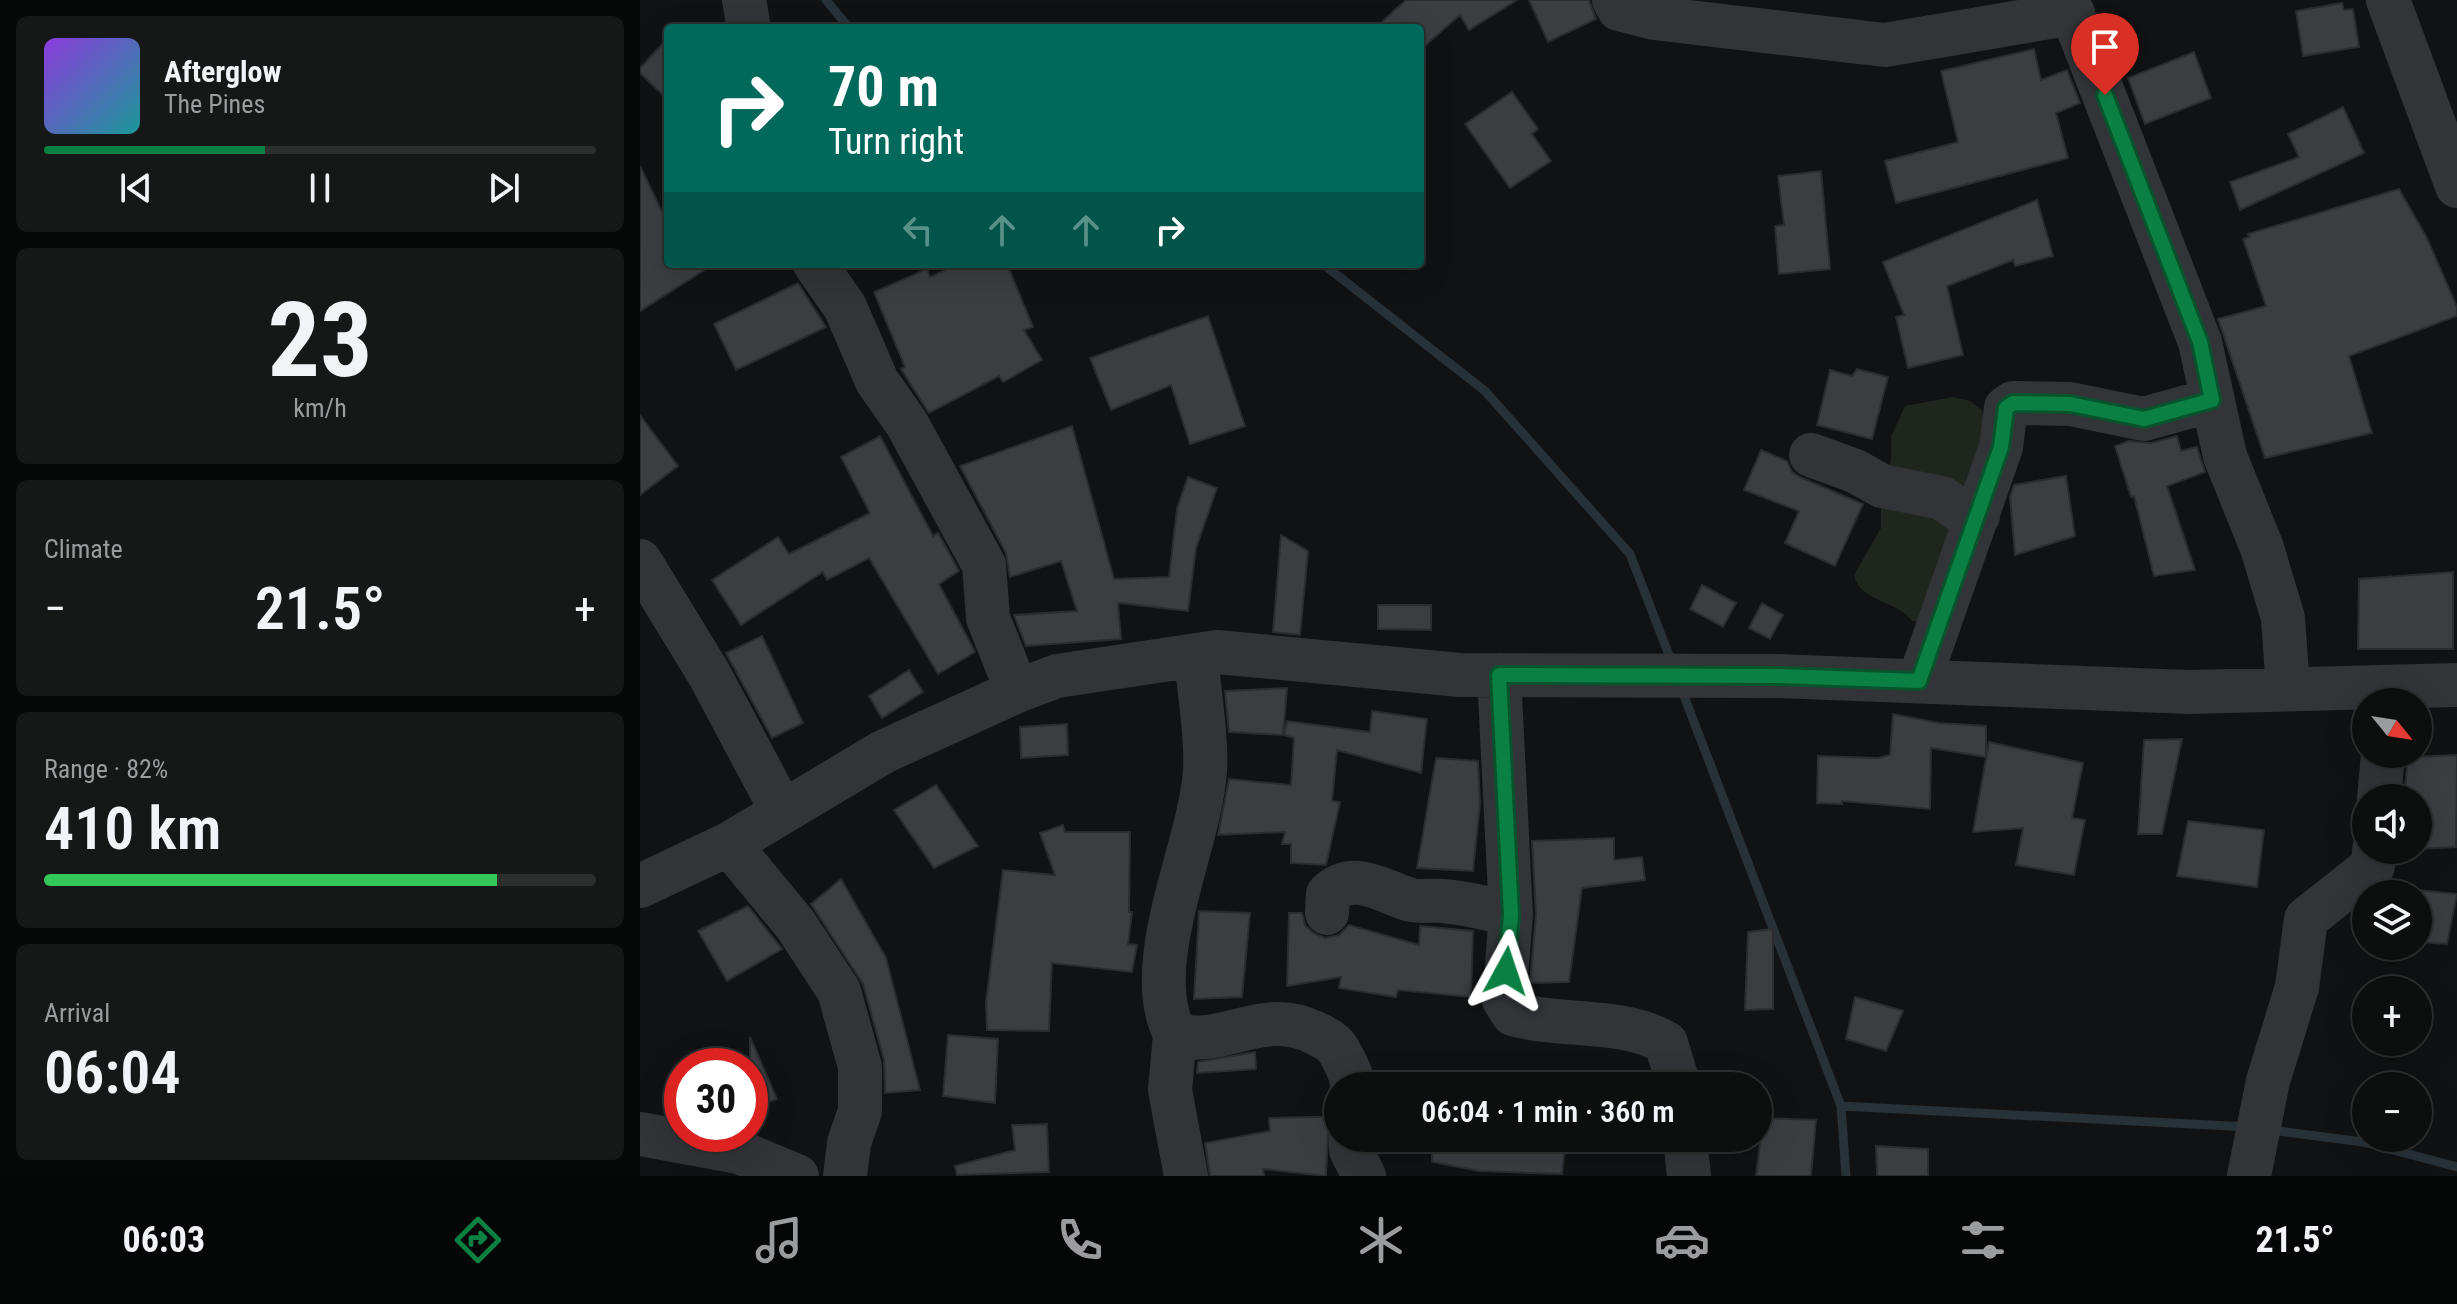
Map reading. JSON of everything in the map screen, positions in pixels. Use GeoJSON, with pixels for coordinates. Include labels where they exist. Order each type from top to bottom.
{"type":"FeatureCollection","features":[{"type":"Feature","properties":{"kind":"street"},"geometry":{"type":"LineString","coordinates":[[744,0],[748,24]]}},
{"type":"Feature","properties":{"kind":"street"},"geometry":{"type":"LineString","coordinates":[[1614,0],[1619,9],[1654,18],[1885,45],[2070,6],[2200,342],[2225,456],[2262,548],[2283,618],[2288,689]]}},
{"type":"Feature","properties":{"kind":"street"},"geometry":{"type":"LineString","coordinates":[[2388,0],[2457,186]]}},
{"type":"Feature","properties":{"kind":"street"},"geometry":{"type":"LineString","coordinates":[[818,268],[845,307],[877,381],[907,424],[984,565],[988,618],[1017,691]]}},
{"type":"Feature","properties":{"kind":"street"},"geometry":{"type":"LineString","coordinates":[[1919,681],[2001,447],[2006,408],[2013,403],[2070,404],[2144,419],[2212,400]]}},
{"type":"Feature","properties":{"kind":"street"},"geometry":{"type":"LineString","coordinates":[[1811,455],[1855,471],[1882,486],[1942,498],[1963,513],[1978,516]]}},
{"type":"Feature","properties":{"kind":"street"},"geometry":{"type":"LineString","coordinates":[[640,561],[709,674],[782,811]]}},
{"type":"Feature","properties":{"kind":"street"},"geometry":{"type":"LineString","coordinates":[[640,886],[729,844],[883,752],[1017,691],[1057,676],[1217,652],[1460,675],[1776,676],[2189,692],[2288,689],[2352,692]]}},
{"type":"Feature","properties":{"kind":"street"},"geometry":{"type":"LineString","coordinates":[[1186,1176],[1170,1090],[1175,1034],[1168,1020],[1163,977],[1205,771],[1196,655]]}},
{"type":"Feature","properties":{"kind":"street"},"geometry":{"type":"LineString","coordinates":[[1499,675],[1511,915],[1504,1000],[1513,1014],[1536,1020],[1646,1032],[1666,1043],[1678,1072]]}},
{"type":"Feature","properties":{"kind":"street"},"geometry":{"type":"LineString","coordinates":[[2432,688],[2457,685]]}},
{"type":"Feature","properties":{"kind":"street"},"geometry":{"type":"LineString","coordinates":[[729,844],[795,924],[839,991],[860,1067],[860,1111],[849,1143],[845,1176]]}},
{"type":"Feature","properties":{"kind":"street"},"geometry":{"type":"LineString","coordinates":[[2254,1147],[2297,987],[2306,919],[2373,864]]}},
{"type":"Feature","properties":{"kind":"street"},"geometry":{"type":"LineString","coordinates":[[1327,913],[1328,894],[1335,887],[1356,882],[1388,889],[1412,900],[1477,904],[1511,915]]}},
{"type":"Feature","properties":{"kind":"street"},"geometry":{"type":"LineString","coordinates":[[1175,1034],[1191,1040],[1258,1023],[1296,1023],[1334,1043],[1350,1072]]}},
{"type":"Feature","properties":{"kind":"street"},"geometry":{"type":"LineString","coordinates":[[640,1134],[728,1164],[797,1176]]}},
{"type":"Feature","properties":{"kind":"street"},"geometry":{"type":"LineString","coordinates":[[1352,1152],[1364,1176]]}},
{"type":"Feature","properties":{"kind":"street"},"geometry":{"type":"LineString","coordinates":[[1686,1152],[1689,1176]]}},
{"type":"Feature","properties":{"kind":"shaded area"},"geometry":{"type":"Polygon","coordinates":[[[1953,397],[1970,401],[1982,410],[1986,429],[1919,622],[1912,621],[1898,609],[1864,591],[1854,575],[1881,528],[1881,497],[1891,460],[1891,437],[1905,406],[1953,397]]]}},
{"type":"Feature","properties":{"kind":"building"},"geometry":{"type":"Polygon","coordinates":[[[1406,0],[1517,0],[1469,30],[1460,15],[1424,46],[1424,24],[1379,24],[1406,0]]]}},
{"type":"Feature","properties":{"kind":"building"},"geometry":{"type":"Polygon","coordinates":[[[1529,0],[1589,0],[1596,19],[1548,42],[1529,0]]]}},
{"type":"Feature","properties":{"kind":"building"},"geometry":{"type":"Polygon","coordinates":[[[2342,3],[2344,10],[2353,9],[2359,47],[2303,56],[2296,11],[2342,3]]]}},
{"type":"Feature","properties":{"kind":"building"},"geometry":{"type":"Polygon","coordinates":[[[664,42],[664,96],[640,73],[640,68],[664,42]]]}},
{"type":"Feature","properties":{"kind":"building"},"geometry":{"type":"Polygon","coordinates":[[[2034,49],[2041,80],[2067,70],[2080,103],[2056,113],[2068,158],[1896,203],[1885,161],[1958,142],[1941,71],[2034,49]]]}},
{"type":"Feature","properties":{"kind":"building"},"geometry":{"type":"Polygon","coordinates":[[[2194,52],[2211,98],[2145,124],[2128,78],[2194,52]]]}},
{"type":"Feature","properties":{"kind":"building"},"geometry":{"type":"Polygon","coordinates":[[[1512,92],[1538,129],[1532,134],[1551,161],[1510,188],[1465,124],[1512,92]]]}},
{"type":"Feature","properties":{"kind":"building"},"geometry":{"type":"Polygon","coordinates":[[[2343,107],[2364,153],[2240,210],[2230,182],[2299,157],[2288,134],[2343,107]]]}},
{"type":"Feature","properties":{"kind":"building"},"geometry":{"type":"Polygon","coordinates":[[[640,166],[664,216],[664,268],[708,268],[640,311],[640,166]]]}},
{"type":"Feature","properties":{"kind":"building"},"geometry":{"type":"Polygon","coordinates":[[[1821,171],[1830,269],[1779,274],[1775,226],[1784,225],[1778,176],[1821,171]]]}},
{"type":"Feature","properties":{"kind":"building"},"geometry":{"type":"Polygon","coordinates":[[[2399,189],[2427,238],[2457,307],[2457,316],[2349,356],[2372,433],[2265,458],[2218,319],[2266,306],[2243,239],[2250,237],[2248,234],[2399,189]]]}},
{"type":"Feature","properties":{"kind":"building"},"geometry":{"type":"Polygon","coordinates":[[[2037,200],[2053,256],[2015,266],[2013,260],[1947,286],[1963,355],[1908,368],[1896,317],[1904,315],[1883,262],[2037,200]]]}},
{"type":"Feature","properties":{"kind":"building"},"geometry":{"type":"Polygon","coordinates":[[[950,268],[1009,268],[1033,327],[1024,330],[1042,360],[1003,382],[999,376],[929,413],[901,369],[905,367],[874,292],[927,269],[930,277],[950,268]]]}},
{"type":"Feature","properties":{"kind":"building"},"geometry":{"type":"Polygon","coordinates":[[[798,283],[826,327],[736,370],[714,324],[798,283]]]}},
{"type":"Feature","properties":{"kind":"building"},"geometry":{"type":"Polygon","coordinates":[[[1208,316],[1245,426],[1190,444],[1171,385],[1111,410],[1090,358],[1208,316]]]}},
{"type":"Feature","properties":{"kind":"building"},"geometry":{"type":"Polygon","coordinates":[[[1857,369],[1888,377],[1872,439],[1817,425],[1830,370],[1852,376],[1857,369]]]}},
{"type":"Feature","properties":{"kind":"building"},"geometry":{"type":"Polygon","coordinates":[[[640,415],[678,466],[640,495],[640,415]]]}},
{"type":"Feature","properties":{"kind":"building"},"geometry":{"type":"Polygon","coordinates":[[[1072,426],[1114,579],[1169,577],[1177,509],[1188,477],[1217,488],[1196,548],[1188,611],[1118,603],[1121,639],[1026,646],[1014,615],[1077,611],[1061,561],[1010,577],[1006,553],[960,466],[1072,426]]]}},
{"type":"Feature","properties":{"kind":"building"},"geometry":{"type":"Polygon","coordinates":[[[880,436],[933,536],[938,533],[959,571],[939,584],[975,652],[938,674],[869,558],[827,580],[823,572],[741,625],[712,580],[778,537],[789,554],[870,513],[841,457],[880,436]]]}},
{"type":"Feature","properties":{"kind":"building"},"geometry":{"type":"Polygon","coordinates":[[[2177,436],[2181,451],[2197,447],[2205,472],[2167,486],[2195,570],[2154,576],[2134,496],[2131,497],[2115,446],[2129,441],[2151,443],[2177,436]]]}},
{"type":"Feature","properties":{"kind":"building"},"geometry":{"type":"Polygon","coordinates":[[[1761,450],[1787,461],[1792,472],[1802,478],[1863,504],[1835,566],[1785,543],[1799,511],[1744,490],[1761,450]]]}},
{"type":"Feature","properties":{"kind":"building"},"geometry":{"type":"Polygon","coordinates":[[[2066,476],[2075,536],[2015,555],[2010,497],[2014,485],[2066,476]]]}},
{"type":"Feature","properties":{"kind":"building"},"geometry":{"type":"Polygon","coordinates":[[[1281,535],[1308,551],[1300,635],[1273,632],[1281,535]]]}},
{"type":"Feature","properties":{"kind":"building"},"geometry":{"type":"Polygon","coordinates":[[[2453,572],[2453,649],[2358,649],[2359,579],[2453,572]]]}},
{"type":"Feature","properties":{"kind":"building"},"geometry":{"type":"Polygon","coordinates":[[[1702,585],[1736,603],[1723,627],[1690,609],[1702,585]]]}},
{"type":"Feature","properties":{"kind":"building"},"geometry":{"type":"Polygon","coordinates":[[[1762,603],[1783,615],[1770,639],[1749,628],[1762,603]]]}},
{"type":"Feature","properties":{"kind":"building"},"geometry":{"type":"Polygon","coordinates":[[[1378,605],[1431,605],[1431,630],[1378,629],[1378,605]]]}},
{"type":"Feature","properties":{"kind":"building"},"geometry":{"type":"Polygon","coordinates":[[[762,636],[803,723],[772,738],[726,653],[762,636]]]}},
{"type":"Feature","properties":{"kind":"building"},"geometry":{"type":"Polygon","coordinates":[[[909,670],[923,692],[882,718],[869,696],[909,670]]]}},
{"type":"Feature","properties":{"kind":"building"},"geometry":{"type":"Polygon","coordinates":[[[1287,688],[1283,735],[1229,732],[1225,691],[1287,688]]]}},
{"type":"Feature","properties":{"kind":"building"},"geometry":{"type":"Polygon","coordinates":[[[1372,711],[1427,719],[1421,773],[1337,750],[1332,801],[1340,802],[1326,865],[1291,863],[1291,844],[1282,844],[1285,832],[1218,835],[1229,779],[1291,785],[1294,738],[1284,735],[1287,721],[1370,732],[1372,711]]]}},
{"type":"Feature","properties":{"kind":"building"},"geometry":{"type":"Polygon","coordinates":[[[1893,714],[1939,723],[1986,726],[1986,757],[1931,748],[1930,809],[1842,801],[1842,804],[1817,803],[1818,756],[1878,758],[1890,755],[1893,714]]]}},
{"type":"Feature","properties":{"kind":"building"},"geometry":{"type":"Polygon","coordinates":[[[1067,724],[1068,755],[1021,758],[1020,727],[1067,724]]]}},
{"type":"Feature","properties":{"kind":"building"},"geometry":{"type":"Polygon","coordinates":[[[2182,739],[2162,834],[2138,834],[2144,740],[2182,739]]]}},
{"type":"Feature","properties":{"kind":"building"},"geometry":{"type":"Polygon","coordinates":[[[1989,742],[2083,763],[2072,818],[2085,820],[2074,875],[2016,865],[2023,828],[1973,832],[1989,742]]]}},
{"type":"Feature","properties":{"kind":"building"},"geometry":{"type":"Polygon","coordinates":[[[2457,755],[2456,847],[2432,848],[2432,784],[2405,784],[2407,768],[2432,768],[2432,756],[2457,755]]]}},
{"type":"Feature","properties":{"kind":"building"},"geometry":{"type":"Polygon","coordinates":[[[1436,758],[1478,761],[1480,804],[1473,871],[1417,868],[1436,758]]]}},
{"type":"Feature","properties":{"kind":"building"},"geometry":{"type":"Polygon","coordinates":[[[936,785],[978,846],[934,868],[894,810],[936,785]]]}},
{"type":"Feature","properties":{"kind":"building"},"geometry":{"type":"Polygon","coordinates":[[[2188,821],[2264,830],[2257,887],[2177,876],[2188,821]]]}},
{"type":"Feature","properties":{"kind":"building"},"geometry":{"type":"Polygon","coordinates":[[[1063,825],[1065,832],[1130,832],[1129,912],[1132,912],[1128,944],[1137,945],[1132,972],[1052,963],[1049,1031],[987,1030],[986,1002],[1003,870],[1055,875],[1040,833],[1063,825]]]}},
{"type":"Feature","properties":{"kind":"building"},"geometry":{"type":"Polygon","coordinates":[[[1614,838],[1614,860],[1642,857],[1645,880],[1582,888],[1569,982],[1530,983],[1536,914],[1532,841],[1614,838]]]}},
{"type":"Feature","properties":{"kind":"building"},"geometry":{"type":"Polygon","coordinates":[[[841,879],[886,958],[920,1090],[885,1093],[884,1060],[863,984],[811,904],[841,879]]]}},
{"type":"Feature","properties":{"kind":"building"},"geometry":{"type":"Polygon","coordinates":[[[2432,891],[2457,894],[2447,944],[2432,943],[2432,891]]]}},
{"type":"Feature","properties":{"kind":"building"},"geometry":{"type":"Polygon","coordinates":[[[748,906],[782,949],[727,981],[698,931],[748,906]]]}},
{"type":"Feature","properties":{"kind":"building"},"geometry":{"type":"Polygon","coordinates":[[[1199,911],[1250,913],[1242,997],[1194,999],[1199,911]]]}},
{"type":"Feature","properties":{"kind":"building"},"geometry":{"type":"Polygon","coordinates":[[[1289,913],[1302,913],[1305,925],[1325,938],[1339,935],[1349,925],[1419,945],[1420,926],[1473,931],[1471,997],[1398,990],[1396,997],[1339,988],[1341,977],[1287,986],[1289,913]]]}},
{"type":"Feature","properties":{"kind":"building"},"geometry":{"type":"Polygon","coordinates":[[[1773,929],[1773,1009],[1745,1010],[1748,932],[1773,929]]]}},
{"type":"Feature","properties":{"kind":"building"},"geometry":{"type":"Polygon","coordinates":[[[1855,997],[1903,1011],[1886,1051],[1846,1039],[1855,997]]]}},
{"type":"Feature","properties":{"kind":"building"},"geometry":{"type":"Polygon","coordinates":[[[948,1035],[998,1039],[995,1103],[943,1096],[948,1035]]]}},
{"type":"Feature","properties":{"kind":"building"},"geometry":{"type":"Polygon","coordinates":[[[1255,1052],[1256,1069],[1197,1073],[1198,1062],[1255,1052]]]}},
{"type":"Feature","properties":{"kind":"building"},"geometry":{"type":"Polygon","coordinates":[[[768,1078],[777,1099],[768,1102],[768,1078]]]}},
{"type":"Feature","properties":{"kind":"building"},"geometry":{"type":"Polygon","coordinates":[[[1324,1117],[1326,1176],[1263,1169],[1264,1176],[1210,1176],[1205,1143],[1270,1131],[1269,1118],[1324,1117]]]}},
{"type":"Feature","properties":{"kind":"building"},"geometry":{"type":"Polygon","coordinates":[[[1772,1118],[1816,1120],[1811,1176],[1756,1176],[1759,1152],[1772,1152],[1772,1118]]]}},
{"type":"Feature","properties":{"kind":"building"},"geometry":{"type":"Polygon","coordinates":[[[1047,1124],[1049,1172],[957,1175],[955,1166],[1015,1150],[1012,1125],[1047,1124]]]}},
{"type":"Feature","properties":{"kind":"building"},"geometry":{"type":"Polygon","coordinates":[[[1876,1146],[1928,1149],[1928,1176],[1877,1176],[1876,1146]]]}},
{"type":"Feature","properties":{"kind":"building"},"geometry":{"type":"Polygon","coordinates":[[[1432,1152],[1564,1152],[1562,1174],[1479,1171],[1432,1162],[1432,1152]]]}},
{"type":"Feature","properties":{"kind":"waterway"},"geometry":{"type":"LineString","coordinates":[[826,0],[846,24]]}},
{"type":"Feature","properties":{"kind":"waterway"},"geometry":{"type":"LineString","coordinates":[[1328,268],[1485,391],[1630,554],[1672,663]]}},
{"type":"Feature","properties":{"kind":"waterway"},"geometry":{"type":"LineString","coordinates":[[1681,688],[1841,1106],[1846,1176]]}},
{"type":"Feature","properties":{"kind":"waterway"},"geometry":{"type":"LineString","coordinates":[[1841,1106],[2249,1127]]}},
{"type":"Feature","properties":{"kind":"waterway"},"geometry":{"type":"LineString","coordinates":[[2271,1130],[2363,1142],[2457,1167]]}},
{"type":"Feature","properties":{"kind":"route"},"geometry":{"type":"LineString","coordinates":[[1506,971],[1511,915],[1499,675],[1776,676],[1919,681],[2001,447],[2006,408],[2013,403],[2070,404],[2144,419],[2212,400],[2200,342],[2105,95]]}}]}
